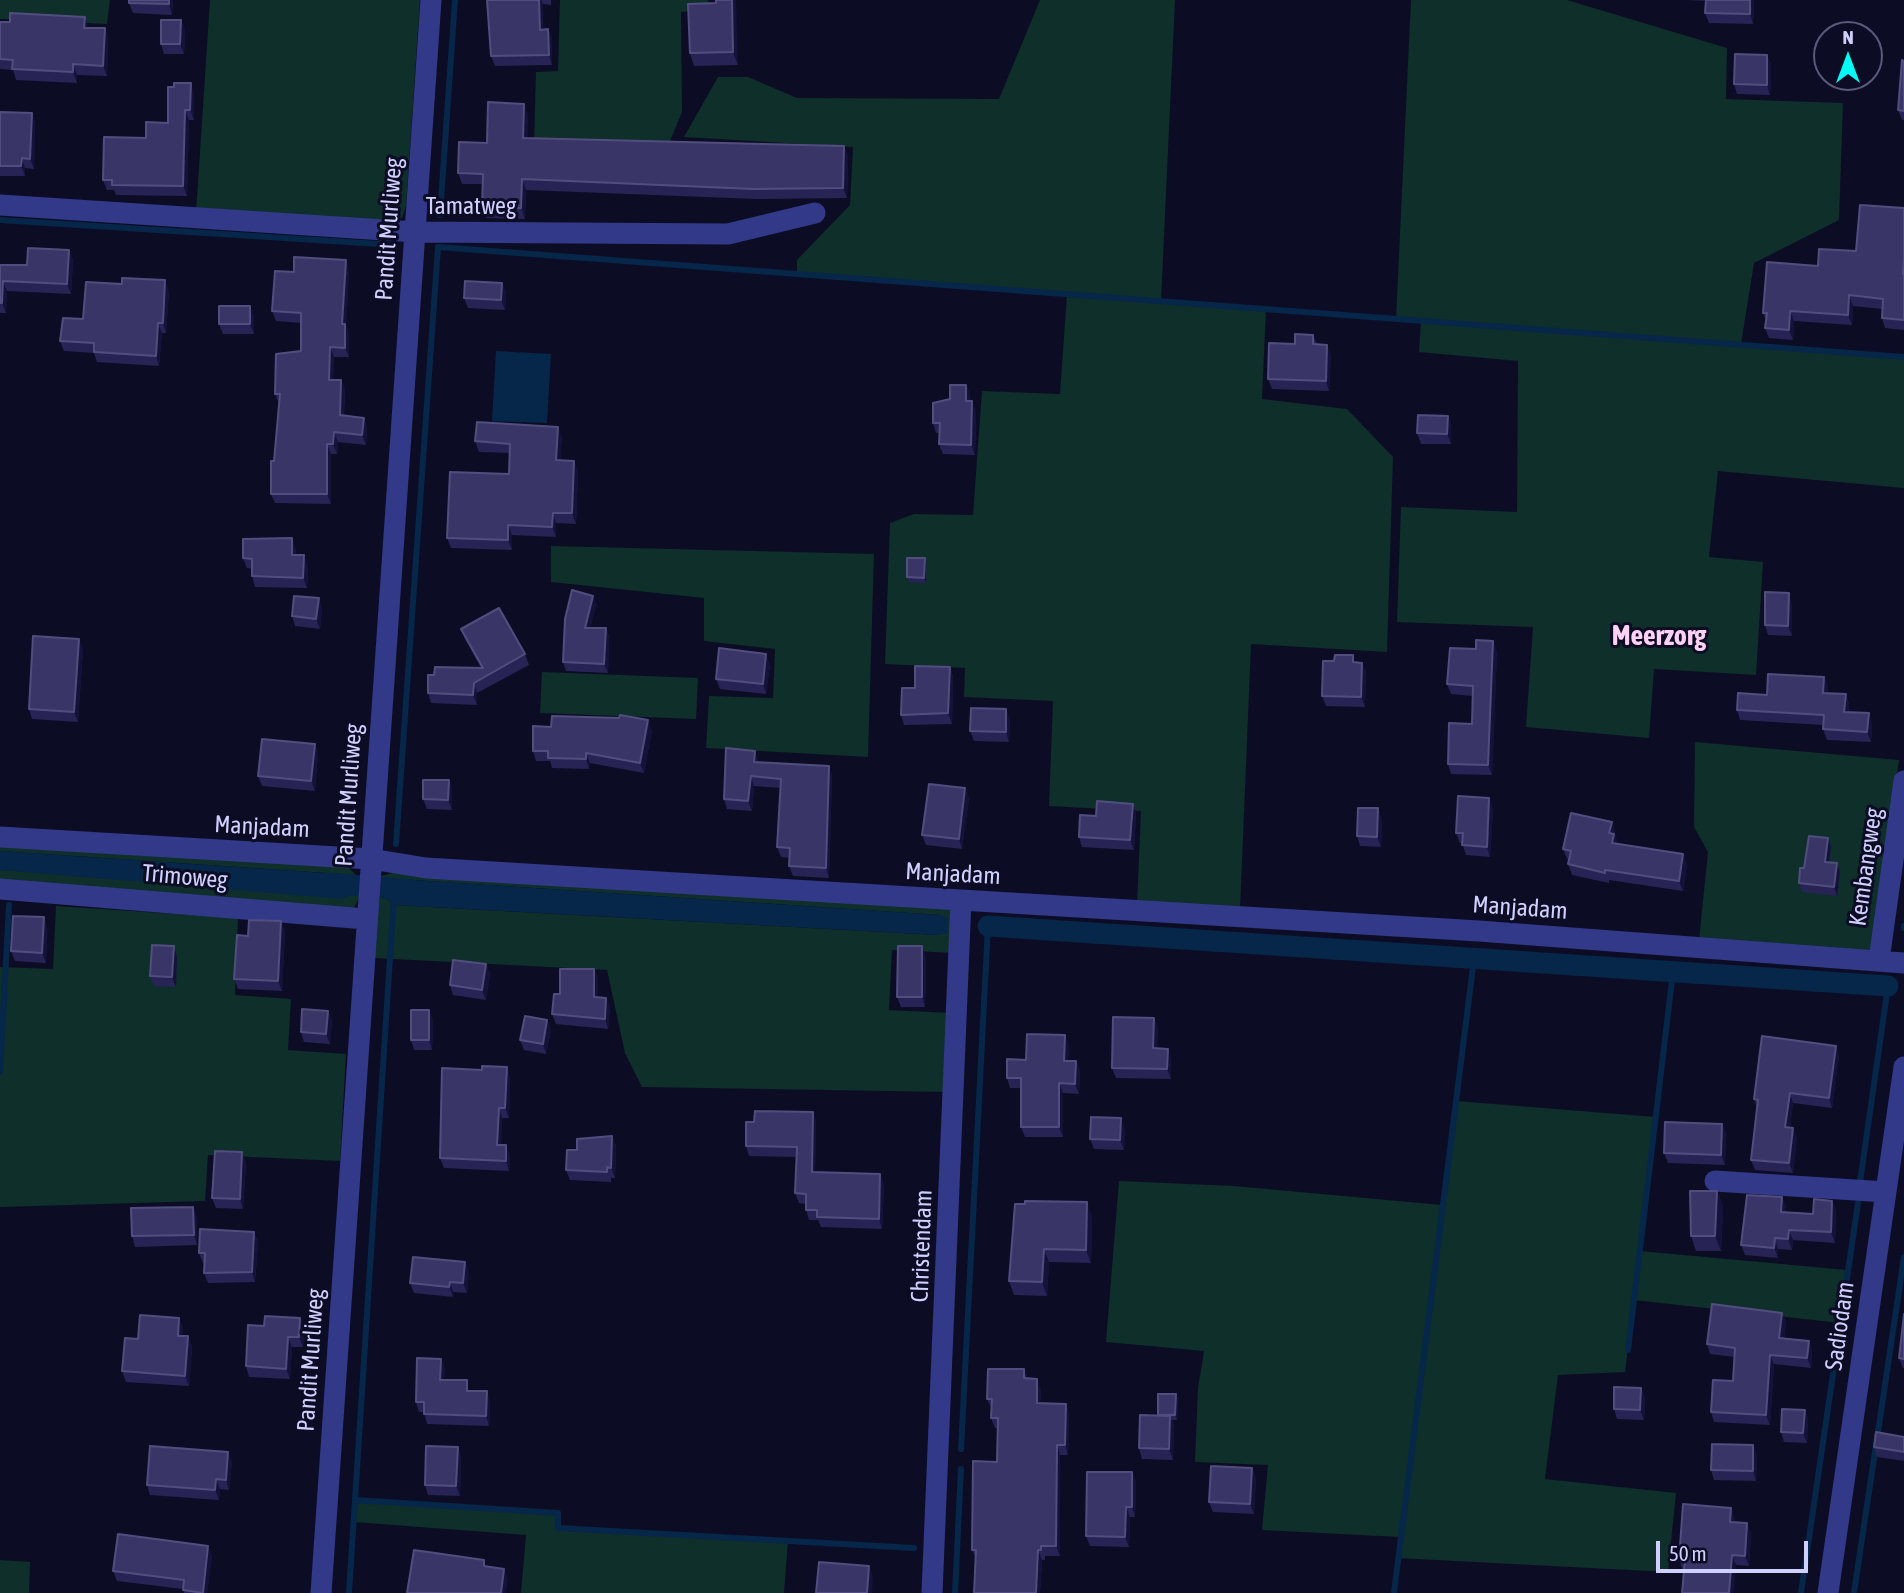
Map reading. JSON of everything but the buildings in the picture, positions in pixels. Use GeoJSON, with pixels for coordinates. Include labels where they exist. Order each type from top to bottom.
{"type":"FeatureCollection","features":[{"type":"Feature","properties":{"kind":"street","name":"Pandit Murliweg"},"geometry":{"type":"LineString","coordinates":[[321,1593],[431,0]]}},
{"type":"Feature","properties":{"kind":"street","name":"Tamatweg"},"geometry":{"type":"LineString","coordinates":[[0,205],[415,232],[728,234],[815,214]]}},
{"type":"Feature","properties":{"kind":"street","name":"Kembangweg"},"geometry":{"type":"LineString","coordinates":[[1879,960],[1904,781]]}},
{"type":"Feature","properties":{"kind":"street","name":"Manjadam"},"geometry":{"type":"LineString","coordinates":[[0,837],[370,865],[961,900],[1904,963]]}},
{"type":"Feature","properties":{"kind":"street","name":"Trimoweg"},"geometry":{"type":"LineString","coordinates":[[0,889],[366,915]]}},
{"type":"Feature","properties":{"kind":"street","name":"Christendam"},"geometry":{"type":"LineString","coordinates":[[932,1593],[961,900]]}},
{"type":"Feature","properties":{"kind":"street","name":"Sadiodam"},"geometry":{"type":"LineString","coordinates":[[1828,1593],[1904,1067]]}},
{"type":"Feature","properties":{"kind":"street"},"geometry":{"type":"LineString","coordinates":[[1715,1181],[1886,1192]]}},
{"type":"Feature","properties":{"kind":"green space"},"geometry":{"type":"Polygon","coordinates":[[[0,0],[110,0],[107,24],[0,19],[0,0]]]}},
{"type":"Feature","properties":{"kind":"green space"},"geometry":{"type":"Polygon","coordinates":[[[210,0],[420,0],[406,206],[402,218],[394,222],[196,213],[210,0]]]}},
{"type":"Feature","properties":{"kind":"green space"},"geometry":{"type":"Polygon","coordinates":[[[560,0],[708,0],[707,10],[681,12],[682,112],[668,146],[534,144],[536,72],[558,71],[560,0]]]}},
{"type":"Feature","properties":{"kind":"green space"},"geometry":{"type":"Polygon","coordinates":[[[1040,0],[1175,0],[1161,301],[1266,309],[1262,399],[1347,409],[1393,457],[1387,652],[1251,644],[1240,910],[1137,904],[1141,811],[1049,806],[1053,701],[964,697],[965,668],[885,664],[890,523],[914,514],[973,515],[982,391],[1060,394],[1067,294],[797,274],[797,260],[850,205],[853,147],[684,137],[718,77],[748,77],[797,98],[999,99],[1040,0]]]}},
{"type":"Feature","properties":{"kind":"green space"},"geometry":{"type":"Polygon","coordinates":[[[1411,0],[1567,0],[1727,48],[1726,99],[1843,103],[1839,220],[1754,263],[1741,344],[1904,357],[1904,488],[1718,471],[1709,557],[1763,562],[1756,675],[1654,669],[1649,738],[1526,727],[1533,627],[1397,622],[1401,507],[1517,512],[1518,361],[1419,352],[1421,321],[1396,319],[1411,0]]]}},
{"type":"Feature","properties":{"kind":"green space"},"geometry":{"type":"Polygon","coordinates":[[[551,546],[874,554],[868,757],[706,748],[709,696],[773,698],[775,649],[704,641],[704,598],[551,582],[551,546]]]}},
{"type":"Feature","properties":{"kind":"green space"},"geometry":{"type":"Polygon","coordinates":[[[542,672],[698,678],[696,719],[540,713],[542,672]]]}},
{"type":"Feature","properties":{"kind":"green space"},"geometry":{"type":"Polygon","coordinates":[[[1695,742],[1899,760],[1875,940],[1871,949],[1861,953],[1699,940],[1708,852],[1694,827],[1695,742]]]}},
{"type":"Feature","properties":{"kind":"green space"},"geometry":{"type":"Polygon","coordinates":[[[0,844],[347,866],[360,879],[360,896],[354,908],[0,880],[0,870],[63,874],[353,880],[341,874],[0,851],[0,844]]]}},
{"type":"Feature","properties":{"kind":"green space"},"geometry":{"type":"Polygon","coordinates":[[[396,872],[946,907],[950,910],[953,953],[892,950],[889,1010],[950,1013],[948,1092],[642,1087],[625,1053],[607,970],[374,958],[378,883],[381,876],[396,872]],[[398,879],[385,881],[384,897],[395,905],[938,935],[940,915],[398,879]]]}},
{"type":"Feature","properties":{"kind":"green space"},"geometry":{"type":"Polygon","coordinates":[[[56,906],[238,918],[235,995],[291,999],[288,1050],[346,1054],[340,1161],[208,1155],[205,1201],[0,1207],[0,967],[53,969],[56,906]]]}},
{"type":"Feature","properties":{"kind":"green space"},"geometry":{"type":"Polygon","coordinates":[[[1456,1101],[1656,1117],[1640,1251],[1847,1270],[1840,1323],[1634,1300],[1625,1372],[1558,1375],[1545,1479],[1676,1493],[1668,1572],[1397,1558],[1399,1537],[1262,1530],[1268,1465],[1195,1462],[1198,1388],[1204,1351],[1106,1342],[1119,1181],[1234,1186],[1442,1205],[1456,1101]]]}},
{"type":"Feature","properties":{"kind":"green space"},"geometry":{"type":"Polygon","coordinates":[[[355,1500],[558,1513],[559,1528],[788,1541],[784,1593],[521,1593],[526,1535],[354,1522],[355,1500]]]}},
{"type":"Feature","properties":{"kind":"green space"},"geometry":{"type":"Polygon","coordinates":[[[0,1560],[30,1562],[29,1593],[0,1593],[0,1560]]]}},
{"type":"Feature","properties":{"kind":"water"},"geometry":{"type":"Polygon","coordinates":[[[496,351],[551,354],[547,423],[492,421],[496,351]]]}},
{"type":"Feature","properties":{"kind":"water"},"geometry":{"type":"Polygon","coordinates":[[[0,851],[341,874],[353,879],[352,895],[342,899],[0,870],[0,851]]]}},
{"type":"Feature","properties":{"kind":"water"},"geometry":{"type":"Polygon","coordinates":[[[385,880],[940,915],[948,918],[947,933],[938,935],[395,905],[384,897],[385,880]]]}},
{"type":"Feature","properties":{"kind":"waterway"},"geometry":{"type":"LineString","coordinates":[[440,215],[455,0]]}},
{"type":"Feature","properties":{"kind":"waterway"},"geometry":{"type":"LineString","coordinates":[[0,220],[395,245]]}},
{"type":"Feature","properties":{"kind":"waterway"},"geometry":{"type":"LineString","coordinates":[[396,844],[438,247],[1904,357]]}},
{"type":"Feature","properties":{"kind":"waterway"},"geometry":{"type":"LineString","coordinates":[[326,883],[413,890]]}},
{"type":"Feature","properties":{"kind":"waterway"},"geometry":{"type":"LineString","coordinates":[[349,1593],[394,896]]}},
{"type":"Feature","properties":{"kind":"waterway"},"geometry":{"type":"LineString","coordinates":[[0,1072],[9,905]]}},
{"type":"Feature","properties":{"kind":"waterway"},"geometry":{"type":"LineString","coordinates":[[961,1449],[988,926]]}},
{"type":"Feature","properties":{"kind":"waterway"},"geometry":{"type":"LineString","coordinates":[[988,926],[1888,986]]}},
{"type":"Feature","properties":{"kind":"waterway"},"geometry":{"type":"LineString","coordinates":[[1394,1593],[1474,959]]}},
{"type":"Feature","properties":{"kind":"waterway"},"geometry":{"type":"LineString","coordinates":[[1628,1350],[1673,972]]}},
{"type":"Feature","properties":{"kind":"waterway"},"geometry":{"type":"LineString","coordinates":[[1860,1182],[1888,986]]}},
{"type":"Feature","properties":{"kind":"waterway"},"geometry":{"type":"LineString","coordinates":[[1801,1593],[1858,1203]]}},
{"type":"Feature","properties":{"kind":"waterway"},"geometry":{"type":"LineString","coordinates":[[1854,1593],[1904,1257]]}},
{"type":"Feature","properties":{"kind":"waterway"},"geometry":{"type":"LineString","coordinates":[[955,1593],[961,1469]]}},
{"type":"Feature","properties":{"kind":"waterway"},"geometry":{"type":"LineString","coordinates":[[355,1500],[558,1513],[558,1528],[914,1548]]}},
{"type":"Feature","properties":{"kind":"district","name":"Meerzorg"},"geometry":{"type":"Point","coordinates":[1659,636]}}]}
